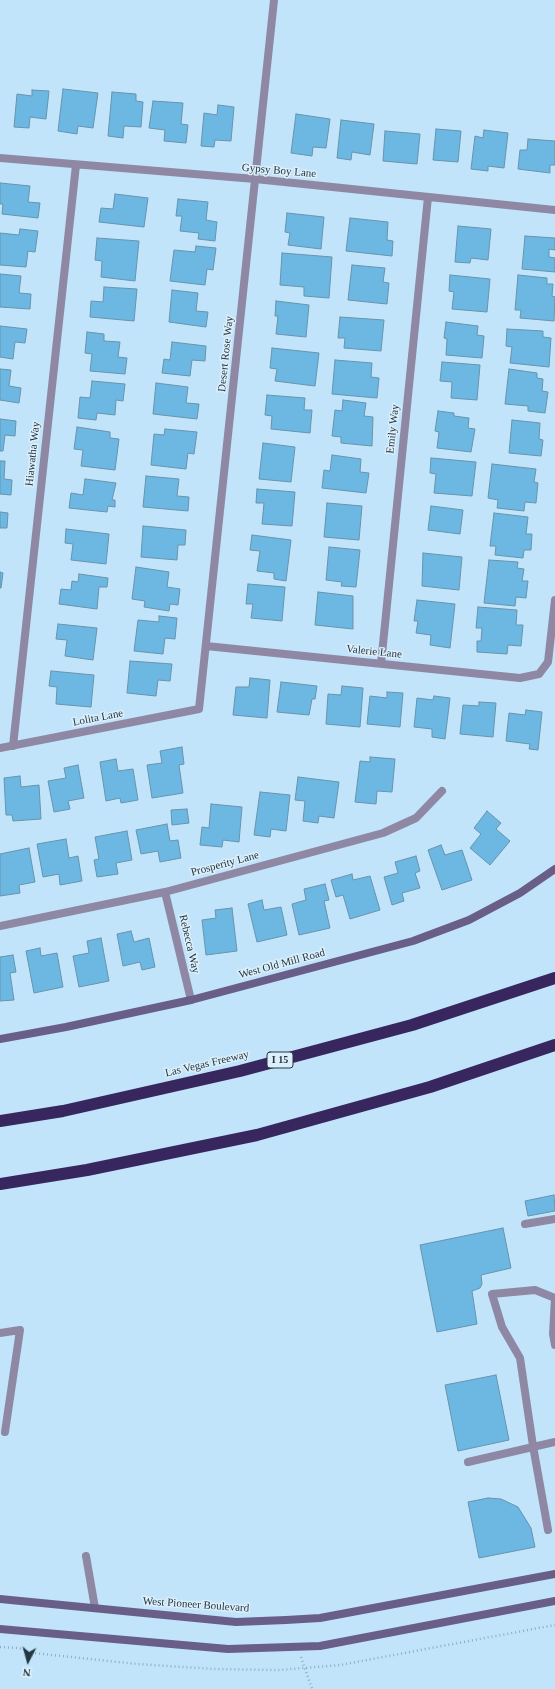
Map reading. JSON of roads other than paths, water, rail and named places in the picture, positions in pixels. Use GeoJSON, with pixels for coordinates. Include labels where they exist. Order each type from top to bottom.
{"type":"FeatureCollection","features":[{"type":"Feature","properties":{"kind":"highway","name":"Las Vegas Freeway"},"geometry":{"type":"LineString","coordinates":[[0,1121],[62,1111],[240,1071],[412,1025],[555,978]]}},
{"type":"Feature","properties":{"kind":"highway"},"geometry":{"type":"LineString","coordinates":[[0,1184],[87,1170],[257,1135],[430,1086],[555,1045]]}},
{"type":"Feature","properties":{"kind":"main road","name":"West Old Mill Road"},"geometry":{"type":"LineString","coordinates":[[0,1039],[66,1027],[191,1000],[413,941],[469,920],[520,893],[555,869]]}},
{"type":"Feature","properties":{"kind":"main road","name":"West Pioneer Boulevard"},"geometry":{"type":"LineString","coordinates":[[0,1599],[236,1622],[320,1618],[555,1574]]}},
{"type":"Feature","properties":{"kind":"main road"},"geometry":{"type":"LineString","coordinates":[[0,1629],[228,1649],[320,1646],[555,1601]]}},
{"type":"Feature","properties":{"kind":"street","name":"Desert Rose Way"},"geometry":{"type":"LineString","coordinates":[[199,709],[274,0]]}},
{"type":"Feature","properties":{"kind":"street","name":"Gypsy Boy Lane"},"geometry":{"type":"LineString","coordinates":[[0,158],[255,179],[555,210]]}},
{"type":"Feature","properties":{"kind":"street","name":"Hiawatha Way"},"geometry":{"type":"LineString","coordinates":[[12,746],[76,165]]}},
{"type":"Feature","properties":{"kind":"street","name":"Emily Way"},"geometry":{"type":"LineString","coordinates":[[381,664],[428,197]]}},
{"type":"Feature","properties":{"kind":"street","name":"Valerie Lane"},"geometry":{"type":"LineString","coordinates":[[206,646],[520,678],[539,674],[548,662],[555,600]]}},
{"type":"Feature","properties":{"kind":"street","name":"Lolita Lane"},"geometry":{"type":"LineString","coordinates":[[0,748],[199,709]]}},
{"type":"Feature","properties":{"kind":"street","name":"Prosperity Lane"},"geometry":{"type":"LineString","coordinates":[[0,926],[165,892],[383,833],[416,818],[442,791]]}},
{"type":"Feature","properties":{"kind":"street","name":"Rebecca Way"},"geometry":{"type":"LineString","coordinates":[[165,892],[191,1000]]}},
{"type":"Feature","properties":{"kind":"street"},"geometry":{"type":"LineString","coordinates":[[525,1224],[555,1219]]}},
{"type":"Feature","properties":{"kind":"street"},"geometry":{"type":"LineString","coordinates":[[548,1530],[533,1446],[520,1358],[502,1327],[492,1294],[535,1290],[555,1298],[553,1334],[555,1345]]}},
{"type":"Feature","properties":{"kind":"street"},"geometry":{"type":"LineString","coordinates":[[0,1333],[20,1330],[5,1432]]}},
{"type":"Feature","properties":{"kind":"street"},"geometry":{"type":"LineString","coordinates":[[468,1462],[555,1442]]}},
{"type":"Feature","properties":{"kind":"street"},"geometry":{"type":"LineString","coordinates":[[86,1556],[95,1608]]}}]}
